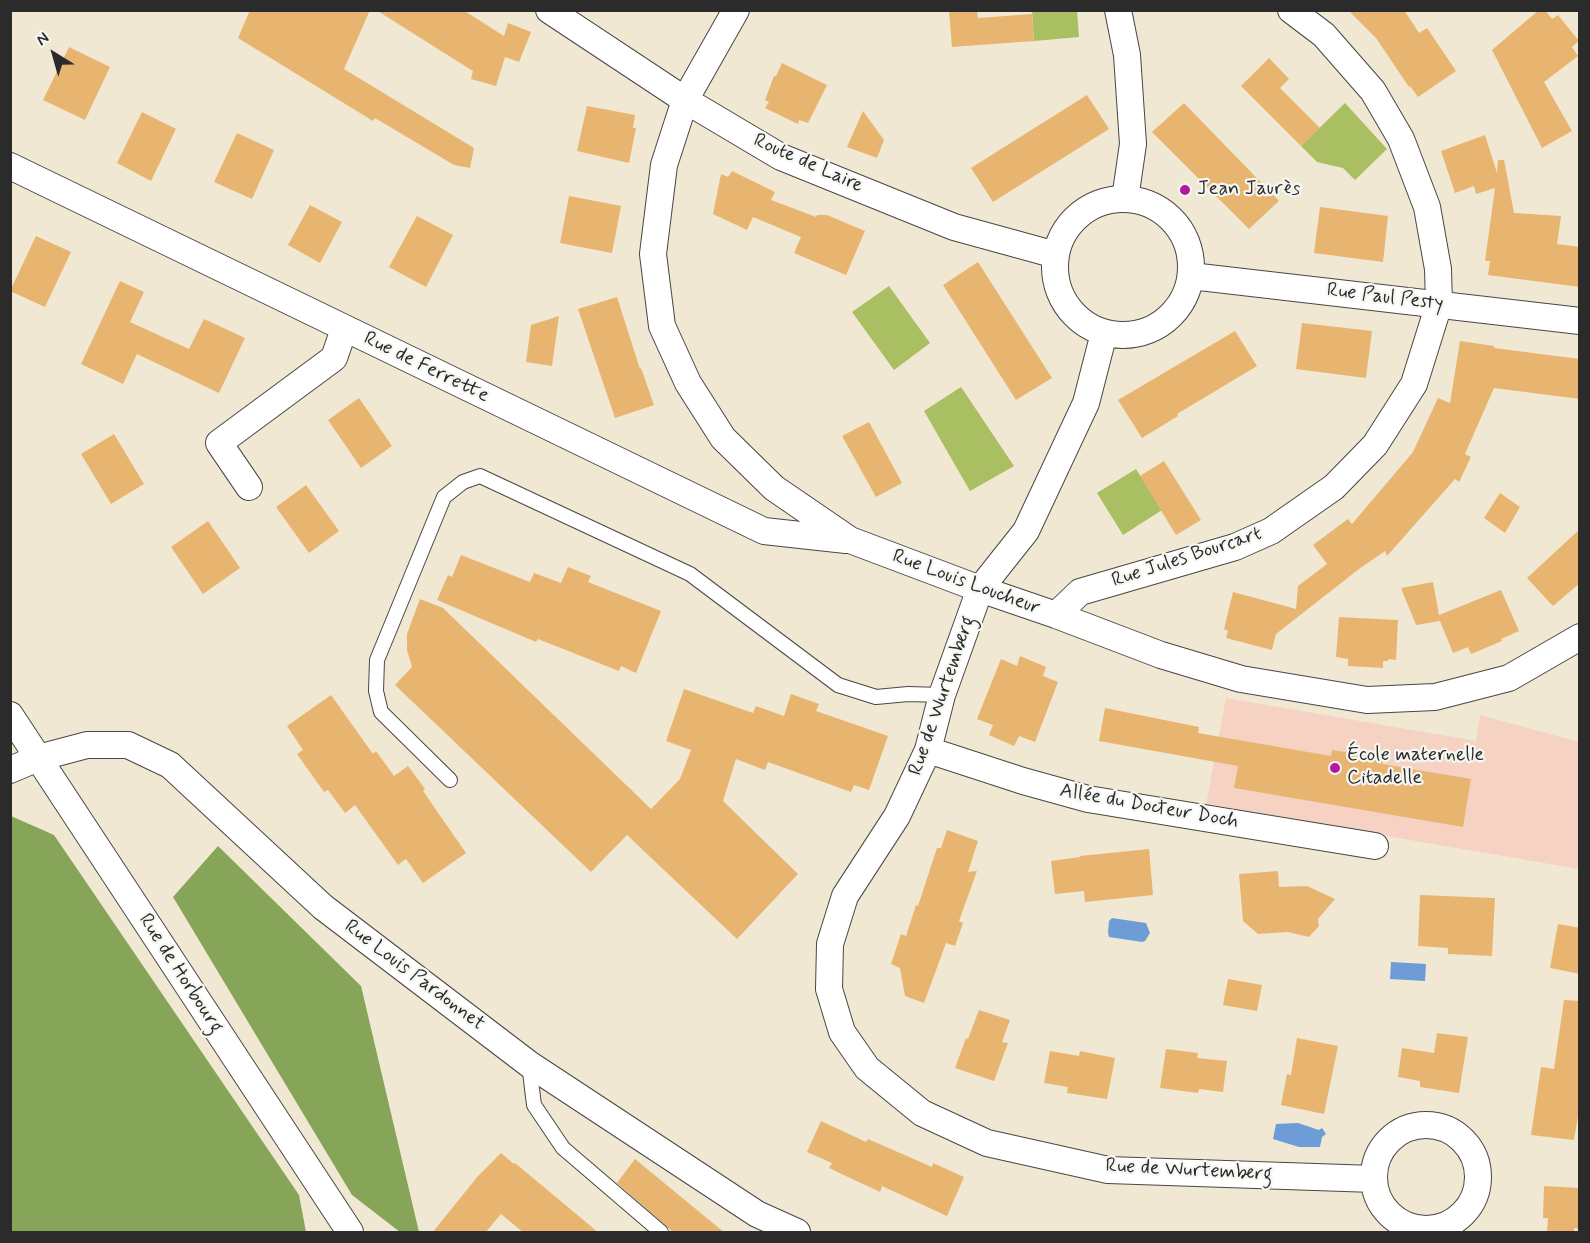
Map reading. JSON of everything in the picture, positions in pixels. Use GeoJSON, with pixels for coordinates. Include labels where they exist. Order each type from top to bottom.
{"type":"FeatureCollection","features":[{"type":"Feature","properties":{"kind":"street","name":"Route de Laire"},"geometry":{"type":"LineString","coordinates":[[549,10],[685,100],[781,157],[954,227],[1056,255]]}},
{"type":"Feature","properties":{"kind":"street"},"geometry":{"type":"LineString","coordinates":[[685,100],[736,10]]}},
{"type":"Feature","properties":{"kind":"street"},"geometry":{"type":"LineString","coordinates":[[1118,10],[1127,55],[1133,144],[1125,199]]}},
{"type":"Feature","properties":{"kind":"street","name":"Rue Jules Bourcart"},"geometry":{"type":"LineString","coordinates":[[1056,615],[1080,592],[1235,547],[1271,531],[1334,487],[1375,445],[1414,384],[1439,304],[1438,269],[1427,207],[1401,139],[1373,91],[1324,35],[1291,10]]}},
{"type":"Feature","properties":{"kind":"street","name":"Rue Louis Loucheur"},"geometry":{"type":"LineString","coordinates":[[685,100],[664,165],[652,254],[662,327],[688,383],[723,438],[774,488],[850,540],[1161,655],[1241,679],[1367,700],[1435,698],[1509,678],[1580,637]]}},
{"type":"Feature","properties":{"kind":"street","name":"Rue de Ferrette"},"geometry":{"type":"LineString","coordinates":[[10,166],[764,531],[850,540]]}},
{"type":"Feature","properties":{"kind":"street"},"geometry":{"type":"LineString","coordinates":[[1125,199],[1147,203],[1167,214],[1182,231],[1190,253],[1191,276],[1184,298],[1170,317],[1151,330],[1128,335],[1104,333],[1086,325],[1061,295],[1056,275],[1056,255],[1062,237],[1073,221],[1088,209],[1106,201],[1125,199]]}},
{"type":"Feature","properties":{"kind":"street","name":"Rue Paul Pesty"},"geometry":{"type":"LineString","coordinates":[[1191,276],[1580,321]]}},
{"type":"Feature","properties":{"kind":"street"},"geometry":{"type":"LineString","coordinates":[[249,487],[219,443],[334,358],[344,329]]}},
{"type":"Feature","properties":{"kind":"street","name":"Rue de Wurtemberg"},"geometry":{"type":"LineString","coordinates":[[1104,333],[1086,403],[1026,531],[980,589],[942,694],[928,750],[897,816],[845,896],[830,944],[829,989],[842,1032],[867,1068],[922,1113],[987,1143],[1108,1170],[1374,1179]]}},
{"type":"Feature","properties":{"kind":"street","name":"Rue de Horbourg"},"geometry":{"type":"LineString","coordinates":[[10,715],[350,1233]]}},
{"type":"Feature","properties":{"kind":"street","name":"Rue Louis Pardonnet"},"geometry":{"type":"LineString","coordinates":[[10,770],[38,758],[87,745],[128,745],[170,765],[323,907],[529,1064],[757,1214],[797,1233]]}},
{"type":"Feature","properties":{"kind":"street","name":"Allée du Docteur Doch"},"geometry":{"type":"LineString","coordinates":[[928,750],[1023,782],[1088,799],[1375,846]]}},
{"type":"Feature","properties":{"kind":"street"},"geometry":{"type":"LineString","coordinates":[[1424,1124],[1441,1126],[1455,1133],[1468,1144],[1475,1159],[1479,1177],[1475,1194],[1467,1210],[1453,1221],[1436,1228],[1419,1228],[1402,1223],[1387,1212],[1378,1197],[1374,1179],[1376,1163],[1383,1148],[1394,1136],[1408,1127],[1424,1124]]}},
{"type":"Feature","properties":{"kind":"lane"},"geometry":{"type":"LineString","coordinates":[[450,780],[381,712],[376,691],[377,660],[444,497],[463,482],[480,476],[690,573],[838,685],[876,697],[942,694]]}},
{"type":"Feature","properties":{"kind":"lane"},"geometry":{"type":"LineString","coordinates":[[529,1064],[534,1105],[563,1148],[661,1233]]}},
{"type":"Feature","properties":{"kind":"shaded area"},"geometry":{"type":"Polygon","coordinates":[[[1226,698],[1476,741],[1480,715],[1579,742],[1579,869],[1206,805],[1226,698]]]}},
{"type":"Feature","properties":{"kind":"green space"},"geometry":{"type":"Polygon","coordinates":[[[1032,11],[1077,11],[1079,37],[1034,41],[1032,11]]]}},
{"type":"Feature","properties":{"kind":"green space"},"geometry":{"type":"Polygon","coordinates":[[[1345,103],[1387,149],[1355,180],[1343,168],[1317,162],[1301,146],[1345,103]]]}},
{"type":"Feature","properties":{"kind":"green space"},"geometry":{"type":"Polygon","coordinates":[[[889,286],[930,343],[894,370],[852,312],[889,286]]]}},
{"type":"Feature","properties":{"kind":"green space"},"geometry":{"type":"Polygon","coordinates":[[[961,387],[1014,466],[970,491],[924,411],[961,387]]]}},
{"type":"Feature","properties":{"kind":"green space"},"geometry":{"type":"Polygon","coordinates":[[[1136,469],[1162,510],[1123,535],[1097,493],[1136,469]]]}},
{"type":"Feature","properties":{"kind":"green space"},"geometry":{"type":"Polygon","coordinates":[[[11,816],[54,835],[299,1195],[306,1232],[11,1232],[11,816]]]}},
{"type":"Feature","properties":{"kind":"green space"},"geometry":{"type":"Polygon","coordinates":[[[218,846],[361,986],[419,1232],[400,1232],[352,1195],[173,897],[218,846]]]}},
{"type":"Feature","properties":{"kind":"water"},"geometry":{"type":"Polygon","coordinates":[[[1112,918],[1146,923],[1150,933],[1142,942],[1109,937],[1109,921],[1112,918]]]}},
{"type":"Feature","properties":{"kind":"water"},"geometry":{"type":"Polygon","coordinates":[[[1391,962],[1426,964],[1425,981],[1390,979],[1391,962]]]}},
{"type":"Feature","properties":{"kind":"water"},"geometry":{"type":"Polygon","coordinates":[[[1298,1123],[1319,1130],[1322,1128],[1326,1134],[1322,1137],[1320,1147],[1299,1147],[1273,1139],[1276,1124],[1298,1123]]]}},
{"type":"Feature","properties":{"kind":"building"},"geometry":{"type":"Polygon","coordinates":[[[250,10],[370,10],[344,69],[474,148],[470,168],[454,165],[375,118],[373,121],[238,38],[250,10]]]}},
{"type":"Feature","properties":{"kind":"building"},"geometry":{"type":"Polygon","coordinates":[[[376,10],[463,10],[504,36],[508,23],[531,32],[519,62],[505,57],[496,86],[471,79],[473,71],[376,10]]]}},
{"type":"Feature","properties":{"kind":"building"},"geometry":{"type":"Polygon","coordinates":[[[949,10],[977,10],[978,18],[1032,14],[1034,41],[952,47],[949,10]]]}},
{"type":"Feature","properties":{"kind":"building"},"geometry":{"type":"Polygon","coordinates":[[[1348,10],[1404,10],[1419,33],[1427,28],[1456,71],[1418,97],[1376,38],[1348,10]]]}},
{"type":"Feature","properties":{"kind":"building"},"geometry":{"type":"Polygon","coordinates":[[[1539,10],[1545,10],[1552,19],[1558,15],[1579,41],[1572,47],[1578,56],[1544,82],[1572,131],[1542,148],[1492,50],[1539,10]]]}},
{"type":"Feature","properties":{"kind":"building"},"geometry":{"type":"Polygon","coordinates":[[[69,47],[110,67],[85,120],[43,100],[69,47]]]}},
{"type":"Feature","properties":{"kind":"building"},"geometry":{"type":"Polygon","coordinates":[[[1269,58],[1289,79],[1280,88],[1320,128],[1301,146],[1241,86],[1269,58]]]}},
{"type":"Feature","properties":{"kind":"building"},"geometry":{"type":"Polygon","coordinates":[[[782,63],[827,85],[808,123],[799,120],[798,124],[765,108],[769,102],[765,100],[774,76],[782,63]]]}},
{"type":"Feature","properties":{"kind":"building"},"geometry":{"type":"Polygon","coordinates":[[[1087,95],[1109,129],[993,202],[971,168],[1087,95]]]}},
{"type":"Feature","properties":{"kind":"building"},"geometry":{"type":"Polygon","coordinates":[[[1184,103],[1279,201],[1249,229],[1152,132],[1184,103]]]}},
{"type":"Feature","properties":{"kind":"building"},"geometry":{"type":"Polygon","coordinates":[[[587,106],[635,115],[633,128],[636,128],[629,163],[577,151],[587,106]]]}},
{"type":"Feature","properties":{"kind":"building"},"geometry":{"type":"Polygon","coordinates":[[[863,111],[884,140],[877,158],[847,147],[863,111]]]}},
{"type":"Feature","properties":{"kind":"building"},"geometry":{"type":"Polygon","coordinates":[[[142,112],[176,129],[151,181],[117,163],[142,112]]]}},
{"type":"Feature","properties":{"kind":"building"},"geometry":{"type":"Polygon","coordinates":[[[237,133],[274,150],[252,199],[214,182],[237,133]]]}},
{"type":"Feature","properties":{"kind":"building"},"geometry":{"type":"Polygon","coordinates":[[[1485,135],[1497,173],[1498,160],[1504,160],[1514,213],[1561,216],[1557,244],[1580,247],[1580,287],[1488,275],[1490,261],[1485,261],[1495,188],[1476,194],[1474,186],[1455,193],[1441,151],[1485,135]]]}},
{"type":"Feature","properties":{"kind":"building"},"geometry":{"type":"Polygon","coordinates":[[[732,171],[775,192],[771,200],[816,217],[827,215],[865,231],[846,275],[794,253],[801,237],[753,217],[747,230],[713,214],[721,174],[728,177],[732,171]]]}},
{"type":"Feature","properties":{"kind":"building"},"geometry":{"type":"Polygon","coordinates":[[[569,196],[621,206],[612,253],[560,243],[569,196]]]}},
{"type":"Feature","properties":{"kind":"building"},"geometry":{"type":"Polygon","coordinates":[[[310,205],[342,222],[320,263],[288,245],[310,205]]]}},
{"type":"Feature","properties":{"kind":"building"},"geometry":{"type":"Polygon","coordinates":[[[1320,207],[1388,216],[1383,262],[1314,253],[1320,207]]]}},
{"type":"Feature","properties":{"kind":"building"},"geometry":{"type":"Polygon","coordinates":[[[417,216],[453,235],[426,287],[389,267],[417,216]]]}},
{"type":"Feature","properties":{"kind":"building"},"geometry":{"type":"Polygon","coordinates":[[[36,236],[71,252],[45,307],[10,291],[36,236]]]}},
{"type":"Feature","properties":{"kind":"building"},"geometry":{"type":"Polygon","coordinates":[[[978,262],[1052,378],[1016,400],[943,285],[978,262]]]}},
{"type":"Feature","properties":{"kind":"building"},"geometry":{"type":"Polygon","coordinates":[[[120,281],[144,292],[130,322],[189,349],[204,319],[245,338],[219,393],[137,354],[123,384],[81,364],[120,281]]]}},
{"type":"Feature","properties":{"kind":"building"},"geometry":{"type":"Polygon","coordinates":[[[617,297],[654,405],[615,418],[578,309],[617,297]]]}},
{"type":"Feature","properties":{"kind":"building"},"geometry":{"type":"Polygon","coordinates":[[[559,316],[552,366],[526,362],[531,325],[559,316]]]}},
{"type":"Feature","properties":{"kind":"building"},"geometry":{"type":"Polygon","coordinates":[[[1302,323],[1372,331],[1366,378],[1296,369],[1302,323]]]}},
{"type":"Feature","properties":{"kind":"building"},"geometry":{"type":"Polygon","coordinates":[[[1235,331],[1257,366],[1142,438],[1118,400],[1235,331]]]}},
{"type":"Feature","properties":{"kind":"building"},"geometry":{"type":"Polygon","coordinates":[[[1460,341],[1494,346],[1494,348],[1580,359],[1580,399],[1494,388],[1465,454],[1471,457],[1459,482],[1455,479],[1387,556],[1385,551],[1359,569],[1276,634],[1272,650],[1226,638],[1228,631],[1224,629],[1233,592],[1296,609],[1298,586],[1327,564],[1313,545],[1348,519],[1352,524],[1413,452],[1438,398],[1450,403],[1460,341]]]}},
{"type":"Feature","properties":{"kind":"building"},"geometry":{"type":"Polygon","coordinates":[[[359,398],[392,446],[361,468],[328,420],[359,398]]]}},
{"type":"Feature","properties":{"kind":"building"},"geometry":{"type":"Polygon","coordinates":[[[869,422],[902,483],[876,497],[842,436],[869,422]]]}},
{"type":"Feature","properties":{"kind":"building"},"geometry":{"type":"Polygon","coordinates":[[[114,434],[144,484],[111,504],[81,454],[114,434]]]}},
{"type":"Feature","properties":{"kind":"building"},"geometry":{"type":"Polygon","coordinates":[[[1164,461],[1201,520],[1176,535],[1140,476],[1164,461]]]}},
{"type":"Feature","properties":{"kind":"building"},"geometry":{"type":"Polygon","coordinates":[[[306,485],[339,531],[309,553],[276,507],[306,485]]]}},
{"type":"Feature","properties":{"kind":"building"},"geometry":{"type":"Polygon","coordinates":[[[1500,493],[1520,507],[1505,533],[1484,518],[1500,493]]]}},
{"type":"Feature","properties":{"kind":"building"},"geometry":{"type":"Polygon","coordinates":[[[208,521],[240,568],[203,594],[171,547],[208,521]]]}},
{"type":"Feature","properties":{"kind":"building"},"geometry":{"type":"Polygon","coordinates":[[[1580,529],[1580,583],[1553,606],[1527,578],[1580,529]]]}},
{"type":"Feature","properties":{"kind":"building"},"geometry":{"type":"Polygon","coordinates":[[[461,555],[530,582],[534,573],[561,583],[568,567],[591,576],[588,582],[661,611],[636,673],[621,666],[619,671],[538,639],[536,642],[437,600],[448,575],[452,577],[461,555]]]}},
{"type":"Feature","properties":{"kind":"building"},"geometry":{"type":"Polygon","coordinates":[[[1433,582],[1439,615],[1501,590],[1519,631],[1471,654],[1468,647],[1453,653],[1440,621],[1416,625],[1401,588],[1433,582]]]}},
{"type":"Feature","properties":{"kind":"building"},"geometry":{"type":"Polygon","coordinates":[[[420,599],[443,608],[651,809],[680,779],[691,750],[666,741],[684,689],[753,713],[756,706],[784,716],[791,694],[819,704],[816,711],[888,736],[869,790],[854,785],[851,792],[768,762],[765,770],[736,759],[723,801],[798,874],[737,939],[627,835],[591,872],[395,685],[412,667],[407,650],[407,634],[420,599]]]}},
{"type":"Feature","properties":{"kind":"building"},"geometry":{"type":"Polygon","coordinates":[[[1339,617],[1398,620],[1396,660],[1383,661],[1383,668],[1348,666],[1348,659],[1336,657],[1339,617]]]}},
{"type":"Feature","properties":{"kind":"building"},"geometry":{"type":"Polygon","coordinates":[[[1020,656],[1046,667],[1043,676],[1058,682],[1035,742],[1019,736],[1014,746],[989,735],[993,725],[977,719],[1001,659],[1017,666],[1020,656]]]}},
{"type":"Feature","properties":{"kind":"building"},"geometry":{"type":"Polygon","coordinates":[[[331,695],[373,754],[376,751],[394,776],[408,766],[466,853],[423,883],[406,859],[398,865],[355,805],[345,813],[328,790],[324,792],[297,754],[303,750],[287,726],[331,695]]]}},
{"type":"Feature","properties":{"kind":"building"},"geometry":{"type":"Polygon","coordinates":[[[1105,708],[1199,727],[1198,733],[1331,756],[1332,750],[1383,758],[1382,764],[1471,779],[1463,827],[1234,788],[1238,766],[1099,741],[1105,708]]]}},
{"type":"Feature","properties":{"kind":"building"},"geometry":{"type":"Polygon","coordinates":[[[947,830],[978,841],[968,872],[977,871],[959,921],[963,923],[955,946],[946,943],[924,1003],[905,996],[900,968],[891,964],[901,934],[906,936],[937,848],[941,848],[947,830]]]}},
{"type":"Feature","properties":{"kind":"building"},"geometry":{"type":"Polygon","coordinates":[[[1149,849],[1153,895],[1085,902],[1084,891],[1055,894],[1051,861],[1149,849]]]}},
{"type":"Feature","properties":{"kind":"building"},"geometry":{"type":"Polygon","coordinates":[[[1278,871],[1279,887],[1307,886],[1335,899],[1318,919],[1319,926],[1309,937],[1288,932],[1258,934],[1243,921],[1239,874],[1278,871]]]}},
{"type":"Feature","properties":{"kind":"building"},"geometry":{"type":"Polygon","coordinates":[[[1420,895],[1495,898],[1492,956],[1448,954],[1448,948],[1418,946],[1420,895]]]}},
{"type":"Feature","properties":{"kind":"building"},"geometry":{"type":"Polygon","coordinates":[[[1558,924],[1580,928],[1580,974],[1550,968],[1558,924]]]}},
{"type":"Feature","properties":{"kind":"building"},"geometry":{"type":"Polygon","coordinates":[[[1228,979],[1262,985],[1257,1011],[1223,1005],[1228,979]]]}},
{"type":"Feature","properties":{"kind":"building"},"geometry":{"type":"Polygon","coordinates":[[[1564,1000],[1580,1001],[1580,1104],[1574,1140],[1531,1135],[1541,1067],[1554,1069],[1564,1000]]]}},
{"type":"Feature","properties":{"kind":"building"},"geometry":{"type":"Polygon","coordinates":[[[979,1010],[1010,1020],[1002,1042],[1008,1043],[994,1081],[955,1068],[979,1010]]]}},
{"type":"Feature","properties":{"kind":"building"},"geometry":{"type":"Polygon","coordinates":[[[1437,1033],[1468,1037],[1459,1093],[1420,1087],[1420,1081],[1398,1077],[1402,1048],[1434,1053],[1437,1033]]]}},
{"type":"Feature","properties":{"kind":"building"},"geometry":{"type":"Polygon","coordinates":[[[1297,1038],[1338,1046],[1324,1114],[1281,1105],[1287,1074],[1291,1075],[1297,1038]]]}},
{"type":"Feature","properties":{"kind":"building"},"geometry":{"type":"Polygon","coordinates":[[[1166,1049],[1198,1053],[1197,1058],[1227,1061],[1223,1092],[1199,1089],[1198,1093],[1160,1088],[1166,1049]]]}},
{"type":"Feature","properties":{"kind":"building"},"geometry":{"type":"Polygon","coordinates":[[[1050,1051],[1079,1056],[1080,1051],[1115,1058],[1107,1099],[1067,1093],[1068,1087],[1044,1083],[1050,1051]]]}},
{"type":"Feature","properties":{"kind":"building"},"geometry":{"type":"Polygon","coordinates":[[[821,1121],[866,1142],[868,1139],[932,1167],[933,1163],[964,1177],[947,1216],[882,1186],[880,1192],[829,1168],[832,1163],[807,1152],[821,1121]]]}},
{"type":"Feature","properties":{"kind":"building"},"geometry":{"type":"Polygon","coordinates":[[[501,1153],[599,1233],[524,1233],[501,1214],[485,1233],[432,1233],[478,1176],[501,1153]]]}},
{"type":"Feature","properties":{"kind":"building"},"geometry":{"type":"Polygon","coordinates":[[[635,1159],[725,1233],[674,1233],[617,1183],[635,1159]]]}},
{"type":"Feature","properties":{"kind":"building"},"geometry":{"type":"Polygon","coordinates":[[[1544,1186],[1580,1188],[1580,1229],[1574,1228],[1574,1233],[1547,1233],[1548,1218],[1543,1218],[1544,1186]]]}},
{"type":"Feature","properties":{"kind":"place","name":"Jean Jaurès"},"geometry":{"type":"Point","coordinates":[1185,190]}},
{"type":"Feature","properties":{"kind":"place","name":"École maternelle Citadelle"},"geometry":{"type":"Point","coordinates":[1335,768]}}]}
